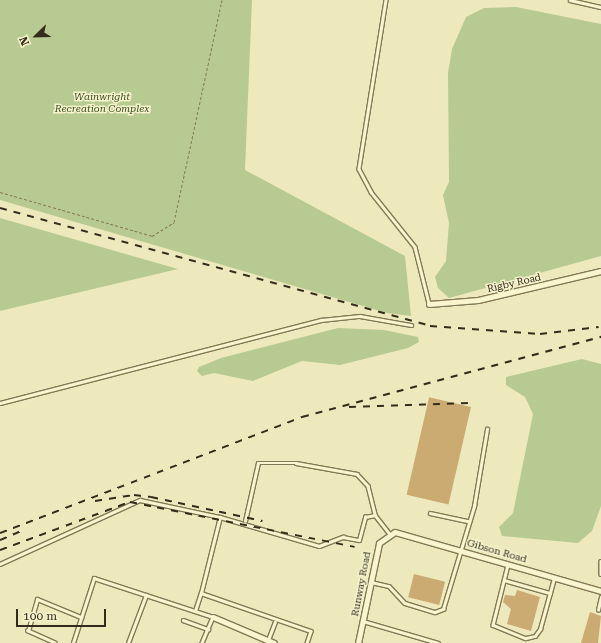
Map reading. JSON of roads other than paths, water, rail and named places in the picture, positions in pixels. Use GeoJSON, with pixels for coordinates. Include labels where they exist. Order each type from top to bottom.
{"type":"FeatureCollection","features":[{"type":"Feature","properties":{"kind":"street","name":"Rigby Road"},"geometry":{"type":"LineString","coordinates":[[429,304],[478,300],[601,271]]}},
{"type":"Feature","properties":{"kind":"street","name":"Gibson Road"},"geometry":{"type":"LineString","coordinates":[[389,533],[402,533],[601,591]]}},
{"type":"Feature","properties":{"kind":"street","name":"Runway Road"},"geometry":{"type":"LineString","coordinates":[[358,643],[379,543],[389,533]]}},
{"type":"Feature","properties":{"kind":"street"},"geometry":{"type":"LineString","coordinates":[[213,617],[274,643]]}},
{"type":"Feature","properties":{"kind":"lane"},"geometry":{"type":"LineString","coordinates":[[386,0],[359,169],[371,192],[416,247],[429,304]]}},
{"type":"Feature","properties":{"kind":"lane"},"geometry":{"type":"LineString","coordinates":[[570,0],[601,7]]}},
{"type":"Feature","properties":{"kind":"lane"},"geometry":{"type":"LineString","coordinates":[[0,403],[322,320],[360,316],[412,325]]}},
{"type":"Feature","properties":{"kind":"lane"},"geometry":{"type":"LineString","coordinates":[[370,582],[389,586],[405,603],[440,611],[448,603],[470,521],[487,429]]}},
{"type":"Feature","properties":{"kind":"lane"},"geometry":{"type":"LineString","coordinates":[[245,521],[258,463],[296,462],[357,474],[373,495],[375,515],[389,533]]}},
{"type":"Feature","properties":{"kind":"lane"},"geometry":{"type":"LineString","coordinates":[[0,564],[140,500],[245,521],[319,546],[343,537],[359,540],[365,516],[375,515]]}},
{"type":"Feature","properties":{"kind":"lane"},"geometry":{"type":"LineString","coordinates":[[430,513],[470,521]]}},
{"type":"Feature","properties":{"kind":"lane"},"geometry":{"type":"LineString","coordinates":[[195,611],[201,594],[220,516]]}},
{"type":"Feature","properties":{"kind":"lane"},"geometry":{"type":"LineString","coordinates":[[601,561],[601,574]]}},
{"type":"Feature","properties":{"kind":"lane"},"geometry":{"type":"LineString","coordinates":[[508,564],[493,625],[526,638],[537,635],[554,578]]}},
{"type":"Feature","properties":{"kind":"lane"},"geometry":{"type":"LineString","coordinates":[[73,643],[94,578],[213,617],[202,643]]}},
{"type":"Feature","properties":{"kind":"lane"},"geometry":{"type":"LineString","coordinates":[[504,580],[550,593]]}},
{"type":"Feature","properties":{"kind":"lane"},"geometry":{"type":"LineString","coordinates":[[201,594],[266,613],[275,622],[311,631],[307,643]]}},
{"type":"Feature","properties":{"kind":"lane"},"geometry":{"type":"LineString","coordinates":[[128,643],[146,595]]}},
{"type":"Feature","properties":{"kind":"lane"},"geometry":{"type":"LineString","coordinates":[[598,610],[601,597]]}},
{"type":"Feature","properties":{"kind":"lane"},"geometry":{"type":"LineString","coordinates":[[56,643],[28,631],[37,599],[81,617]]}},
{"type":"Feature","properties":{"kind":"lane"},"geometry":{"type":"LineString","coordinates":[[183,620],[208,629]]}},
{"type":"Feature","properties":{"kind":"lane"},"geometry":{"type":"LineString","coordinates":[[363,621],[438,643]]}},
{"type":"Feature","properties":{"kind":"lane"},"geometry":{"type":"LineString","coordinates":[[267,640],[275,622]]}},
{"type":"Feature","properties":{"kind":"railway"},"geometry":{"type":"LineString","coordinates":[[0,208],[430,326],[540,334],[599,327]]}},
{"type":"Feature","properties":{"kind":"railway"},"geometry":{"type":"LineString","coordinates":[[0,533],[302,417],[601,337]]}},
{"type":"Feature","properties":{"kind":"railway"},"geometry":{"type":"LineString","coordinates":[[349,407],[469,403]]}},
{"type":"Feature","properties":{"kind":"railway"},"geometry":{"type":"LineString","coordinates":[[95,501],[134,495],[151,497],[262,521]]}},
{"type":"Feature","properties":{"kind":"railway"},"geometry":{"type":"LineString","coordinates":[[0,550],[130,502],[355,547]]}},
{"type":"Feature","properties":{"kind":"railway"},"geometry":{"type":"LineString","coordinates":[[0,540],[21,531]]}},
{"type":"Feature","properties":{"kind":"park label","name":"Wainwright Recreation Complex"},"geometry":{"type":"Point","coordinates":[102,102]}}]}
